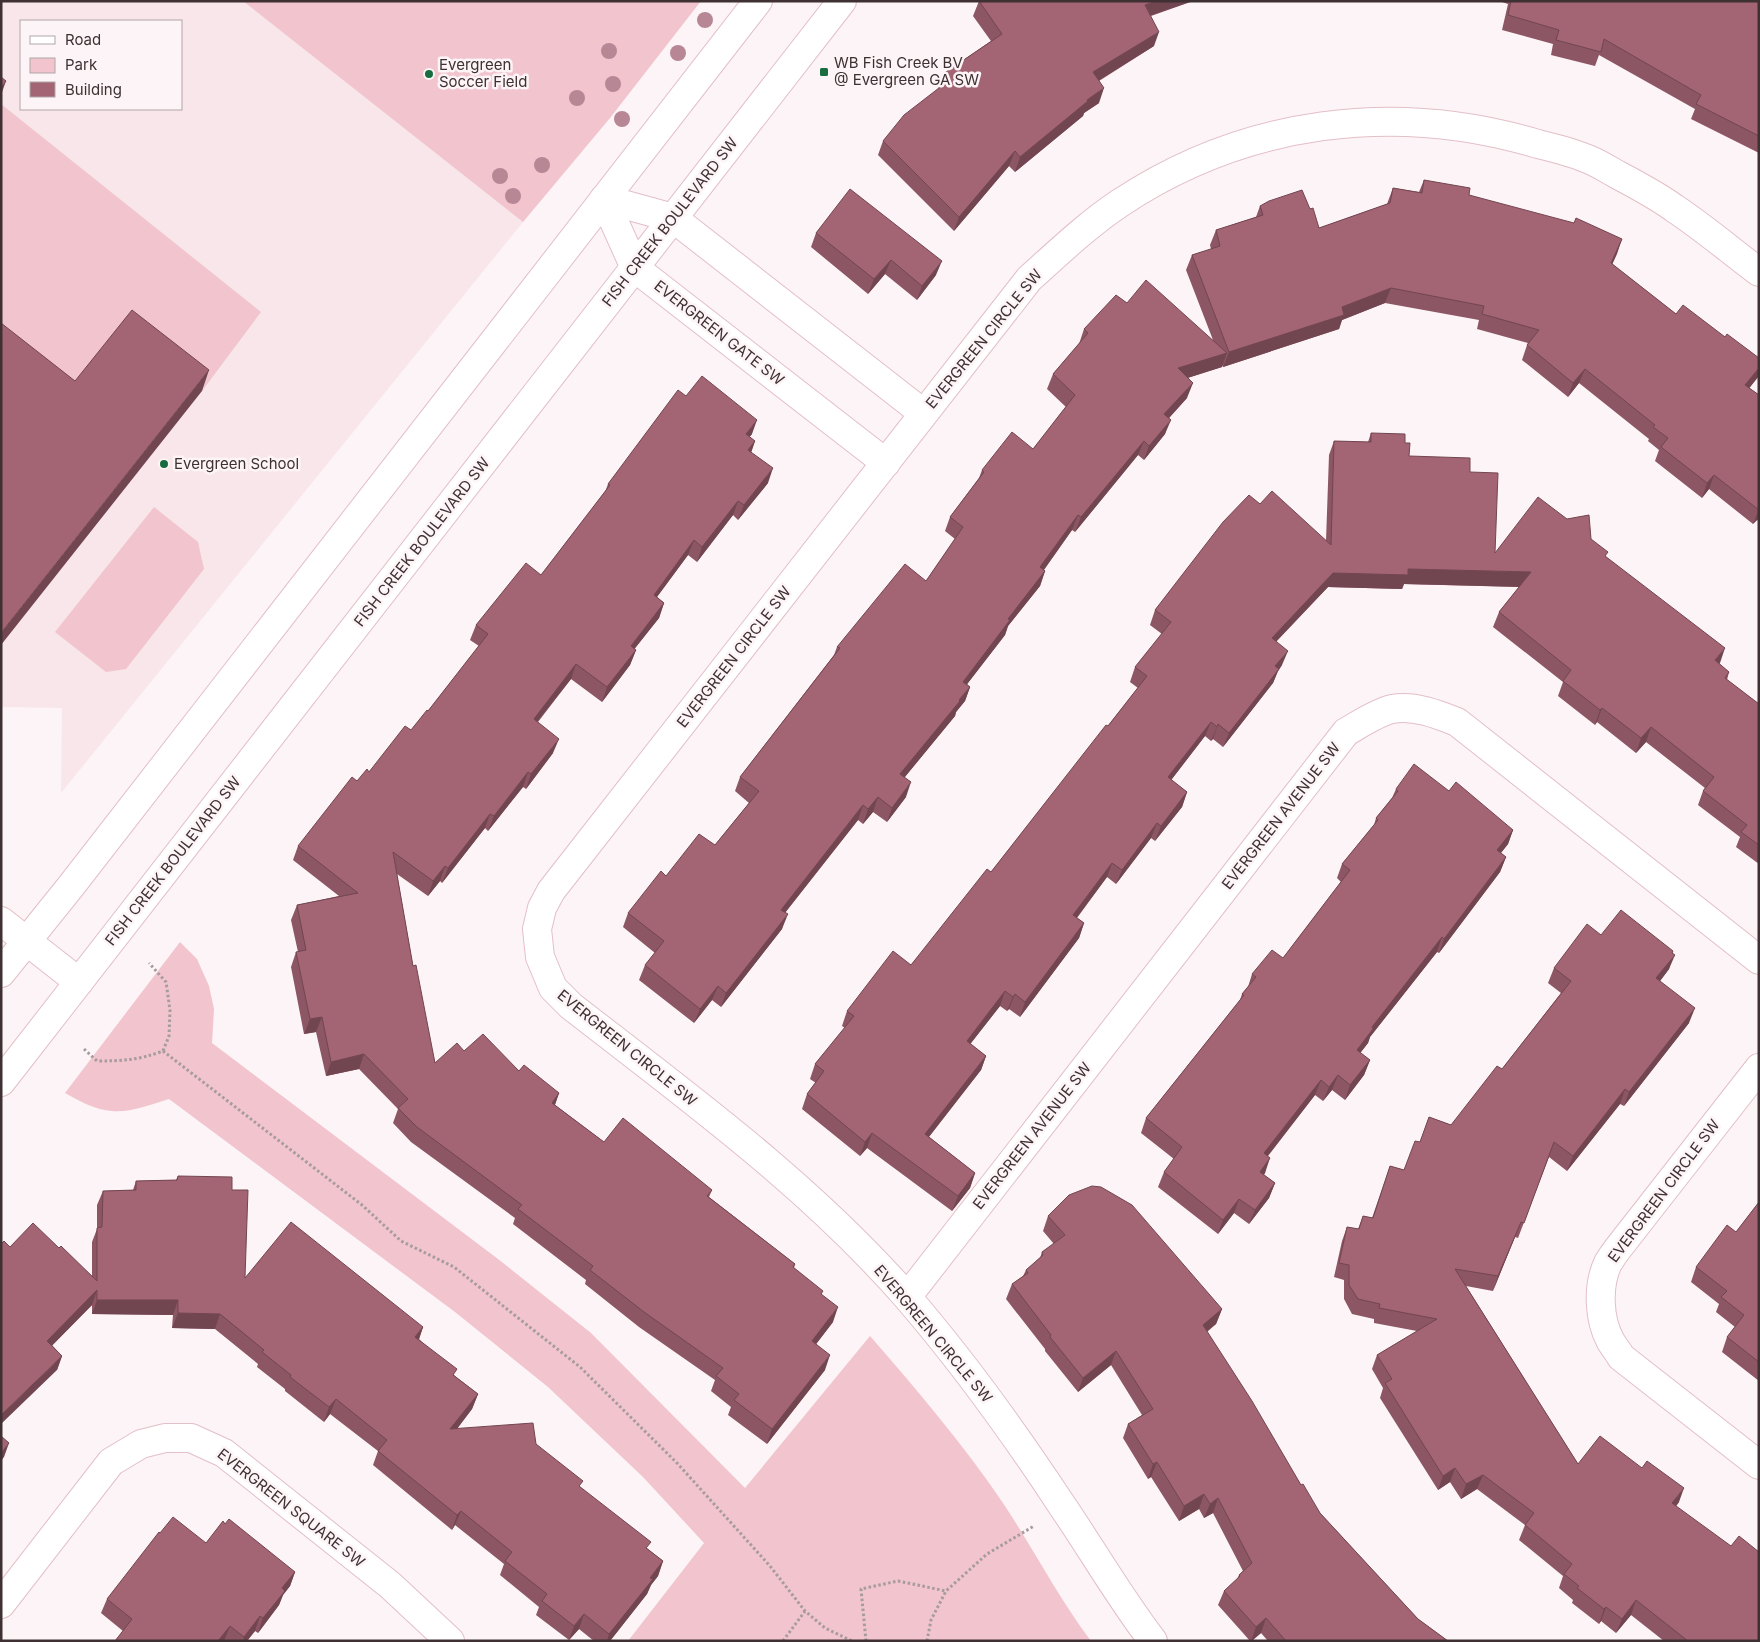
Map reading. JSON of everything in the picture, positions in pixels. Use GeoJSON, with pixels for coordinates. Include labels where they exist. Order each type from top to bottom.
{"type":"FeatureCollection","features":[{"type":"Feature","properties":{"kind":"street"},"geometry":{"type":"LineString","coordinates":[[1,973],[78,878],[758,1]]}},
{"type":"Feature","properties":{"kind":"street","name":"FISH CREEK BOULEVARD SW"},"geometry":{"type":"LineString","coordinates":[[1,1082],[842,1]]}},
{"type":"Feature","properties":{"kind":"street","name":"EVERGREEN CIRCLE SW"},"geometry":{"type":"LineString","coordinates":[[1153,1641],[1000,1413],[907,1297],[836,1222],[777,1169],[718,1120],[571,1006],[553,988],[540,957],[537,929],[542,908],[551,891],[1029,279],[1079,233],[1119,204],[1169,174],[1204,158],[1250,142],[1296,130],[1343,123],[1399,120],[1455,124],[1509,135],[1585,158],[1644,189],[1674,208],[1759,272]]}},
{"type":"Feature","properties":{"kind":"street"},"geometry":{"type":"LineString","coordinates":[[604,199],[673,218],[923,413]]}},
{"type":"Feature","properties":{"kind":"street","name":"EVERGREEN GATE SW"},"geometry":{"type":"LineString","coordinates":[[604,199],[635,268],[886,463]]}},
{"type":"Feature","properties":{"kind":"street","name":"EVERGREEN AVENUE SW"},"geometry":{"type":"LineString","coordinates":[[907,1297],[1346,732],[1392,709],[1418,709],[1457,722],[1759,960]]}},
{"type":"Feature","properties":{"kind":"street"},"geometry":{"type":"LineString","coordinates":[[1,922],[79,982]]}},
{"type":"Feature","properties":{"kind":"street","name":"EVERGREEN CIRCLE SW"},"geometry":{"type":"LineString","coordinates":[[1759,1068],[1619,1247],[1608,1264],[1602,1283],[1601,1316],[1610,1340],[1621,1357],[1759,1465]]}},
{"type":"Feature","properties":{"kind":"street","name":"EVERGREEN SQUARE SW"},"geometry":{"type":"LineString","coordinates":[[1,1604],[111,1462],[140,1444],[165,1438],[191,1438],[224,1453],[390,1585],[450,1641]]}},
{"type":"Feature","properties":{"kind":"path"},"geometry":{"type":"LineString","coordinates":[[84,1049],[98,1061],[138,1059],[163,1050],[169,1036],[170,1010],[166,982],[149,963]]}},
{"type":"Feature","properties":{"kind":"path"},"geometry":{"type":"LineString","coordinates":[[163,1050],[362,1205],[401,1241],[454,1267],[580,1367],[677,1463],[770,1566],[805,1611],[825,1628],[852,1641]]}},
{"type":"Feature","properties":{"kind":"path"},"geometry":{"type":"LineString","coordinates":[[927,1641],[931,1620],[946,1591],[987,1554],[1036,1525],[1063,1506]]}},
{"type":"Feature","properties":{"kind":"path"},"geometry":{"type":"LineString","coordinates":[[866,1641],[860,1589],[898,1580],[946,1591]]}},
{"type":"Feature","properties":{"kind":"path"},"geometry":{"type":"LineString","coordinates":[[783,1641],[805,1611]]}},
{"type":"Feature","properties":{"kind":"shaded area","name":"Evergreen School"},"geometry":{"type":"Polygon","coordinates":[[[1,1],[243,1],[523,222],[61,793],[62,708],[1,707],[1,1]]]}},
{"type":"Feature","properties":{"kind":"green space"},"geometry":{"type":"Polygon","coordinates":[[[243,1],[701,1],[610,118],[523,222],[243,1]]]}},
{"type":"Feature","properties":{"kind":"green space"},"geometry":{"type":"Polygon","coordinates":[[[1,104],[261,312],[202,391],[124,332],[68,403],[1,351],[1,104]]]}},
{"type":"Feature","properties":{"kind":"green space"},"geometry":{"type":"Polygon","coordinates":[[[154,507],[198,542],[204,569],[126,669],[106,672],[55,632],[154,507]]]}},
{"type":"Feature","properties":{"kind":"green space"},"geometry":{"type":"Polygon","coordinates":[[[180,942],[197,959],[209,986],[214,1009],[212,1043],[498,1259],[591,1333],[745,1488],[870,1336],[939,1418],[988,1481],[1091,1641],[628,1641],[704,1543],[643,1477],[548,1387],[455,1312],[169,1099],[149,1106],[112,1111],[94,1107],[65,1093],[180,942]]]}},
{"type":"Feature","properties":{"kind":"building"},"geometry":{"type":"Polygon","coordinates":[[[979,1],[1156,1],[1145,5],[1159,32],[1093,72],[1104,88],[1087,100],[1020,157],[1015,151],[959,217],[883,141],[904,115],[948,81],[943,74],[1002,34],[979,1]]]}},
{"type":"Feature","properties":{"kind":"building"},"geometry":{"type":"Polygon","coordinates":[[[1511,1],[1759,1],[1759,136],[1696,104],[1701,95],[1604,39],[1601,52],[1556,40],[1559,30],[1508,15],[1511,1]]]}},
{"type":"Feature","properties":{"kind":"building"},"geometry":{"type":"Polygon","coordinates":[[[1,77],[6,81],[1,88],[1,77]]]}},
{"type":"Feature","properties":{"kind":"building"},"geometry":{"type":"Polygon","coordinates":[[[1424,180],[1470,188],[1469,195],[1574,223],[1576,218],[1622,239],[1611,263],[1676,314],[1683,305],[1725,337],[1727,334],[1759,358],[1759,368],[1745,385],[1759,395],[1759,510],[1714,475],[1707,483],[1661,447],[1668,438],[1653,427],[1655,425],[1585,369],[1573,383],[1527,345],[1539,330],[1482,314],[1484,306],[1391,288],[1342,307],[1344,315],[1229,352],[1192,255],[1220,246],[1216,230],[1263,215],[1260,206],[1302,190],[1310,209],[1313,208],[1319,228],[1390,203],[1393,188],[1422,193],[1424,180]]]}},
{"type":"Feature","properties":{"kind":"building"},"geometry":{"type":"Polygon","coordinates":[[[850,189],[942,261],[922,286],[891,260],[874,279],[816,233],[850,189]]]}},
{"type":"Feature","properties":{"kind":"building"},"geometry":{"type":"Polygon","coordinates":[[[1146,280],[1227,353],[1178,368],[1193,383],[1164,414],[1171,420],[1149,446],[1144,441],[1081,517],[1078,515],[1040,567],[1045,571],[963,682],[970,687],[900,774],[911,782],[892,808],[878,797],[868,809],[863,805],[781,910],[788,914],[726,993],[718,986],[700,1009],[645,965],[664,941],[628,913],[661,871],[666,876],[699,834],[715,845],[759,791],[740,777],[840,648],[837,647],[905,564],[926,581],[963,527],[950,517],[984,472],[982,470],[1012,432],[1033,449],[1075,395],[1053,374],[1088,333],[1084,329],[1116,295],[1127,303],[1146,280]]]}},
{"type":"Feature","properties":{"kind":"building"},"geometry":{"type":"Polygon","coordinates":[[[132,310],[209,370],[1,633],[1,323],[75,381],[132,310]]]}},
{"type":"Feature","properties":{"kind":"building"},"geometry":{"type":"Polygon","coordinates":[[[702,376],[757,420],[746,434],[755,441],[748,450],[773,468],[744,505],[738,501],[702,547],[694,540],[654,595],[664,603],[631,646],[636,650],[607,687],[576,664],[534,719],[559,739],[531,774],[528,772],[494,816],[490,814],[448,868],[445,866],[433,881],[393,852],[413,966],[416,965],[435,1063],[457,1043],[464,1051],[483,1034],[519,1071],[524,1065],[559,1093],[552,1103],[604,1142],[623,1118],[712,1190],[707,1196],[795,1264],[793,1267],[823,1291],[821,1294],[838,1307],[812,1341],[830,1355],[772,1429],[734,1400],[739,1394],[716,1376],[723,1368],[644,1312],[590,1270],[593,1266],[518,1209],[522,1205],[417,1127],[398,1108],[408,1099],[364,1054],[331,1062],[322,1017],[310,1019],[296,952],[306,950],[297,905],[358,893],[298,846],[352,777],[357,781],[367,769],[369,772],[405,726],[411,730],[428,711],[488,634],[476,625],[526,563],[541,575],[610,485],[608,484],[678,390],[686,396],[702,376]]]}},
{"type":"Feature","properties":{"kind":"building"},"geometry":{"type":"Polygon","coordinates":[[[1371,433],[1405,434],[1405,443],[1410,443],[1409,456],[1470,458],[1470,472],[1498,473],[1495,553],[1538,497],[1567,519],[1589,515],[1591,539],[1608,552],[1605,556],[1725,648],[1715,660],[1729,672],[1725,678],[1759,704],[1759,845],[1741,832],[1747,825],[1703,791],[1714,777],[1651,727],[1641,738],[1602,708],[1600,710],[1563,681],[1571,670],[1499,612],[1531,572],[1408,569],[1408,575],[1333,573],[1272,638],[1288,651],[1275,666],[1279,669],[1229,733],[1218,724],[1217,727],[1211,722],[1168,777],[1187,792],[1161,826],[1157,823],[1122,870],[1112,863],[1073,915],[1084,923],[1025,1002],[1015,994],[1013,997],[1005,991],[967,1041],[986,1056],[925,1134],[975,1173],[958,1196],[872,1133],[865,1142],[807,1094],[824,1071],[815,1064],[854,1016],[847,1011],[893,951],[911,965],[987,869],[991,872],[1106,725],[1108,726],[1147,676],[1135,667],[1171,622],[1155,610],[1223,522],[1249,495],[1260,504],[1272,491],[1331,545],[1334,441],[1371,442],[1371,433]]]}},
{"type":"Feature","properties":{"kind":"building"},"geometry":{"type":"Polygon","coordinates":[[[1414,764],[1449,791],[1456,782],[1513,830],[1497,850],[1506,857],[1444,939],[1442,937],[1372,1027],[1373,1029],[1357,1050],[1370,1060],[1350,1085],[1338,1075],[1329,1087],[1321,1080],[1264,1153],[1270,1158],[1260,1172],[1275,1183],[1255,1210],[1239,1199],[1223,1220],[1164,1172],[1182,1147],[1146,1118],[1244,995],[1242,994],[1256,977],[1252,974],[1272,950],[1283,958],[1350,870],[1342,864],[1378,820],[1376,818],[1398,791],[1396,789],[1414,764]]]}},
{"type":"Feature","properties":{"kind":"building"},"geometry":{"type":"Polygon","coordinates":[[[1621,910],[1673,951],[1672,953],[1675,955],[1656,978],[1695,1008],[1629,1092],[1625,1089],[1573,1156],[1554,1142],[1524,1223],[1521,1222],[1498,1276],[1455,1269],[1578,1464],[1600,1436],[1642,1468],[1647,1461],[1684,1488],[1672,1503],[1731,1546],[1739,1536],[1759,1552],[1759,1641],[1688,1641],[1636,1600],[1622,1619],[1606,1607],[1604,1609],[1577,1588],[1579,1586],[1564,1574],[1572,1564],[1525,1525],[1534,1513],[1483,1475],[1466,1484],[1455,1468],[1443,1476],[1385,1383],[1392,1379],[1377,1355],[1437,1319],[1379,1308],[1380,1304],[1358,1299],[1349,1285],[1349,1265],[1339,1263],[1347,1227],[1359,1229],[1363,1216],[1373,1218],[1390,1166],[1404,1170],[1415,1141],[1420,1142],[1429,1117],[1451,1125],[1497,1066],[1502,1069],[1571,981],[1554,968],[1587,924],[1601,935],[1621,910]]]}},
{"type":"Feature","properties":{"kind":"building"},"geometry":{"type":"Polygon","coordinates":[[[178,1176],[232,1177],[232,1190],[248,1190],[245,1278],[291,1222],[423,1327],[415,1337],[457,1369],[453,1375],[478,1394],[450,1429],[533,1423],[536,1444],[583,1481],[579,1486],[651,1542],[646,1548],[663,1561],[650,1578],[653,1579],[609,1634],[584,1614],[574,1626],[542,1601],[547,1594],[505,1561],[512,1552],[461,1511],[457,1515],[378,1451],[387,1440],[336,1399],[329,1407],[290,1377],[291,1375],[262,1352],[264,1350],[220,1314],[178,1313],[178,1300],[97,1300],[97,1290],[47,1341],[62,1356],[1,1415],[1,1244],[4,1241],[10,1247],[33,1223],[59,1248],[61,1246],[97,1281],[97,1228],[102,1227],[103,1191],[136,1190],[136,1181],[177,1180],[178,1176]]]}},
{"type":"Feature","properties":{"kind":"building"},"geometry":{"type":"Polygon","coordinates":[[[1092,1186],[1101,1187],[1132,1205],[1222,1309],[1203,1325],[1320,1513],[1418,1619],[1448,1641],[1286,1641],[1266,1618],[1256,1627],[1224,1591],[1252,1563],[1218,1498],[1210,1504],[1204,1494],[1184,1506],[1157,1462],[1153,1464],[1128,1424],[1153,1409],[1116,1351],[1083,1378],[1050,1337],[1051,1335],[1012,1284],[1028,1273],[1026,1270],[1043,1255],[1042,1252],[1065,1235],[1048,1216],[1069,1195],[1092,1186]]]}},
{"type":"Feature","properties":{"kind":"building"},"geometry":{"type":"Polygon","coordinates":[[[1759,1202],[1759,1362],[1727,1337],[1744,1315],[1721,1297],[1727,1291],[1696,1267],[1727,1225],[1736,1232],[1759,1202]]]}},
{"type":"Feature","properties":{"kind":"building"},"geometry":{"type":"Polygon","coordinates":[[[1,1436],[9,1443],[1,1453],[1,1436]]]}},
{"type":"Feature","properties":{"kind":"building"},"geometry":{"type":"Polygon","coordinates":[[[173,1517],[206,1543],[223,1521],[225,1524],[229,1519],[295,1572],[282,1588],[285,1591],[263,1618],[260,1616],[244,1637],[230,1626],[218,1641],[115,1641],[132,1619],[107,1599],[159,1532],[173,1517]]]}},
{"type":"Feature","properties":{"kind":"place","name":"WB Fish Creek BV @ Evergreen GA SW"},"geometry":{"type":"Point","coordinates":[824,72]}},
{"type":"Feature","properties":{"kind":"place","name":"Evergreen Soccer Field"},"geometry":{"type":"Point","coordinates":[429,74]}},
{"type":"Feature","properties":{"kind":"place","name":"Evergreen School"},"geometry":{"type":"Point","coordinates":[164,464]}}]}
